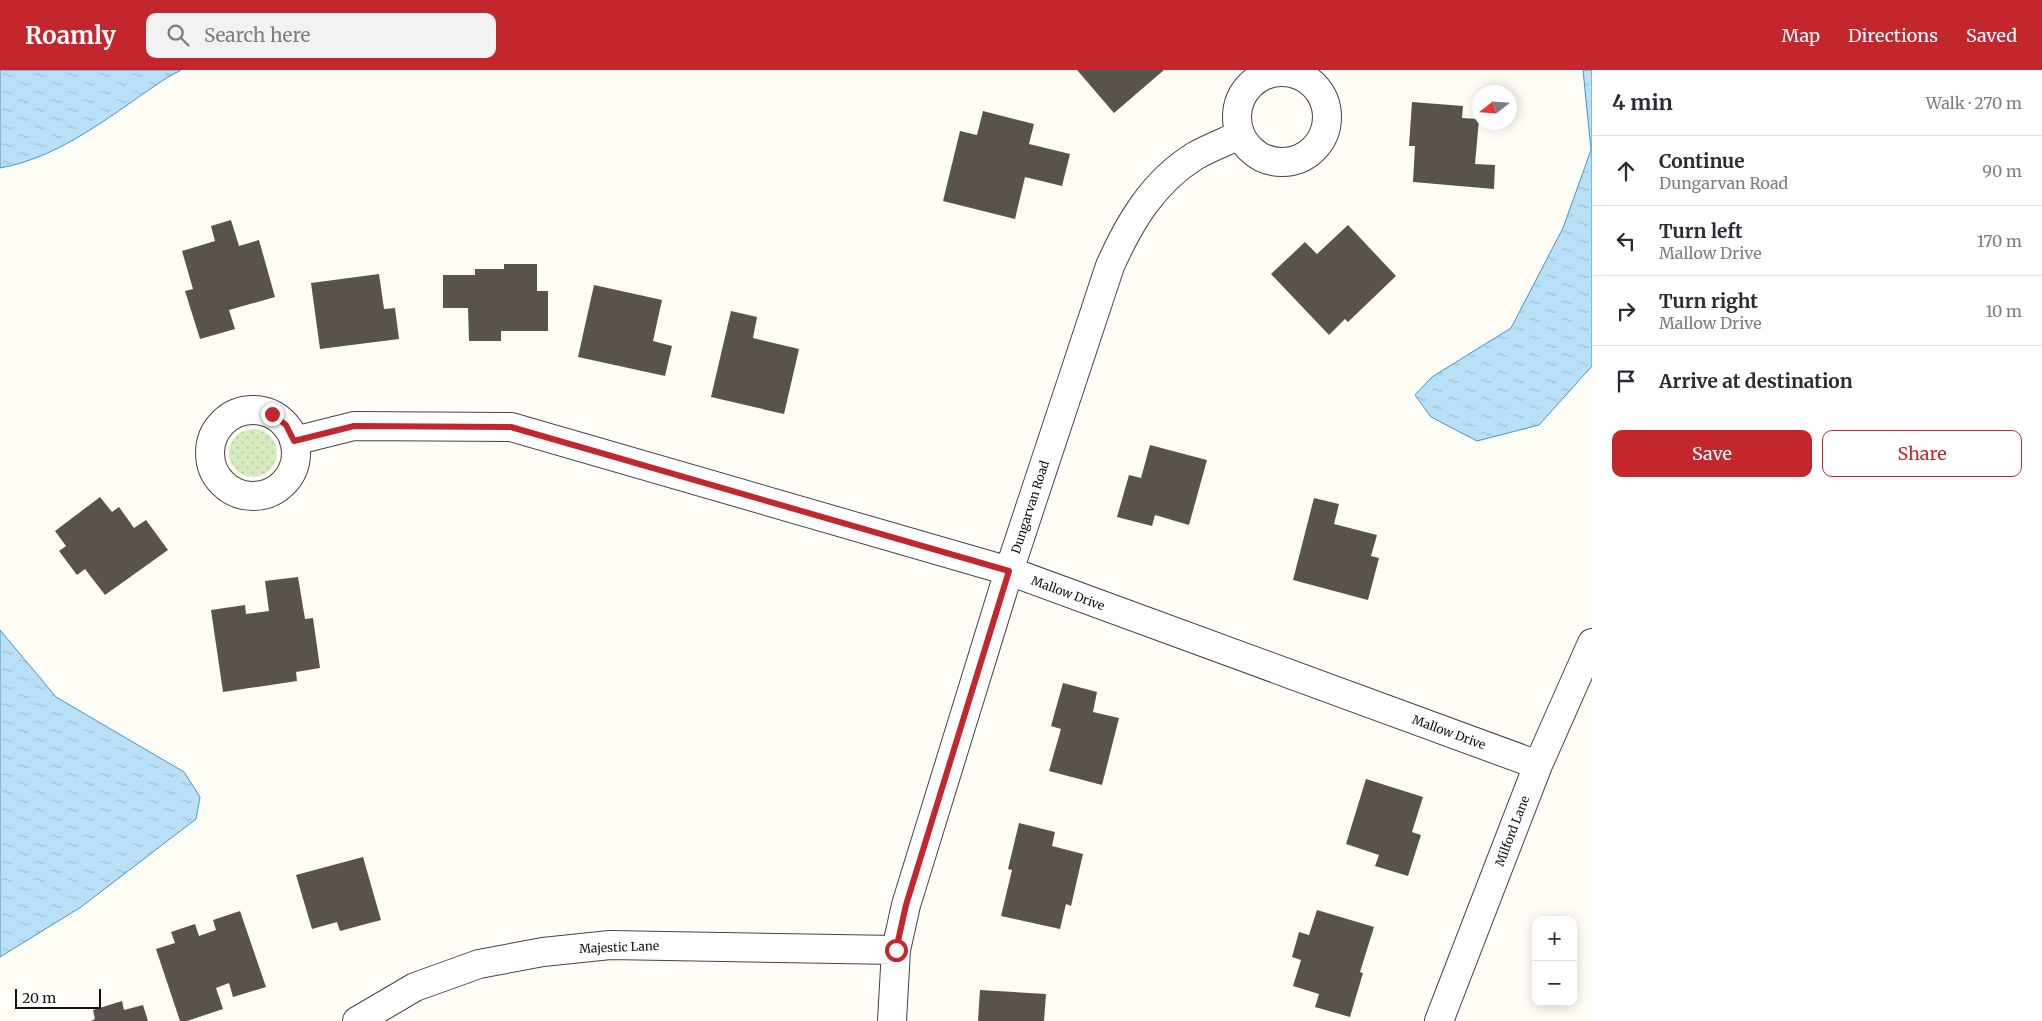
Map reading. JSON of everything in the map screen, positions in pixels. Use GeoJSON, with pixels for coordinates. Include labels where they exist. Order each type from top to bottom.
{"type":"FeatureCollection","features":[{"type":"Feature","properties":{"kind":"street","name":"Dungarvan Road"},"geometry":{"type":"LineString","coordinates":[[892,1021],[896,950],[906,905],[1009,571],[1110,266],[1126,231],[1146,200],[1169,175],[1195,156],[1240,135]]}},
{"type":"Feature","properties":{"kind":"street","name":"Mallow Drive"},"geometry":{"type":"LineString","coordinates":[[294,441],[354,426],[511,427],[1009,571],[1538,765]]}},
{"type":"Feature","properties":{"kind":"street","name":"Milford Lane"},"geometry":{"type":"LineString","coordinates":[[1439,1021],[1538,765],[1592,643]]}},
{"type":"Feature","properties":{"kind":"street","name":"Majestic Lane"},"geometry":{"type":"LineString","coordinates":[[357,1021],[415,987],[479,964],[543,952],[610,945],[896,950]]}},
{"type":"Feature","properties":{"kind":"green space"},"geometry":{"type":"Polygon","coordinates":[[[248,429],[258,429],[270,436],[277,448],[277,458],[270,470],[258,477],[248,477],[240,473],[233,466],[229,458],[229,448],[233,440],[240,433],[248,429]]]}},
{"type":"Feature","properties":{"kind":"water"},"geometry":{"type":"Polygon","coordinates":[[[0,70],[181,70],[109,118],[67,143],[46,154],[0,168],[0,70]]]}},
{"type":"Feature","properties":{"kind":"water"},"geometry":{"type":"Polygon","coordinates":[[[1583,70],[1592,70],[1592,366],[1539,425],[1477,441],[1431,417],[1415,395],[1432,377],[1511,328],[1563,228],[1591,150],[1583,70]]]}},
{"type":"Feature","properties":{"kind":"water"},"geometry":{"type":"Polygon","coordinates":[[[0,630],[56,697],[184,772],[200,797],[196,819],[81,907],[0,957],[0,630]]]}},
{"type":"Feature","properties":{"kind":"building"},"geometry":{"type":"Polygon","coordinates":[[[1077,70],[1164,70],[1114,113],[1077,70]]]}},
{"type":"Feature","properties":{"kind":"building"},"geometry":{"type":"Polygon","coordinates":[[[1412,102],[1463,106],[1462,118],[1472,119],[1472,130],[1478,130],[1475,164],[1495,165],[1494,189],[1413,182],[1415,146],[1409,146],[1412,102]]]}},
{"type":"Feature","properties":{"kind":"building"},"geometry":{"type":"Polygon","coordinates":[[[983,111],[1034,124],[1029,144],[1070,154],[1062,186],[1025,177],[1015,219],[943,201],[960,131],[977,135],[983,111]]]}},
{"type":"Feature","properties":{"kind":"building"},"geometry":{"type":"Polygon","coordinates":[[[231,220],[239,246],[259,240],[275,297],[229,310],[235,329],[200,339],[185,291],[193,289],[182,251],[215,241],[211,226],[231,220]]]}},
{"type":"Feature","properties":{"kind":"building"},"geometry":{"type":"Polygon","coordinates":[[[1348,225],[1396,276],[1348,322],[1345,319],[1329,335],[1271,274],[1305,242],[1317,254],[1348,225]]]}},
{"type":"Feature","properties":{"kind":"building"},"geometry":{"type":"Polygon","coordinates":[[[504,264],[537,264],[537,291],[548,291],[548,331],[501,331],[501,341],[469,341],[468,308],[443,308],[443,275],[475,275],[475,269],[504,269],[504,264]]]}},
{"type":"Feature","properties":{"kind":"building"},"geometry":{"type":"Polygon","coordinates":[[[379,274],[384,309],[395,308],[399,339],[320,349],[311,283],[379,274]]]}},
{"type":"Feature","properties":{"kind":"building"},"geometry":{"type":"Polygon","coordinates":[[[594,285],[662,300],[653,341],[672,346],[665,376],[578,357],[594,285]]]}},
{"type":"Feature","properties":{"kind":"building"},"geometry":{"type":"Polygon","coordinates":[[[731,311],[757,317],[753,338],[799,349],[784,414],[711,397],[731,311]]]}},
{"type":"Feature","properties":{"kind":"building"},"geometry":{"type":"Polygon","coordinates":[[[1150,445],[1207,460],[1189,525],[1155,515],[1152,526],[1117,517],[1129,475],[1141,478],[1150,445]]]}},
{"type":"Feature","properties":{"kind":"building"},"geometry":{"type":"Polygon","coordinates":[[[100,497],[112,512],[119,507],[134,528],[146,520],[168,550],[105,595],[85,569],[77,575],[59,551],[66,546],[55,531],[100,497]]]}},
{"type":"Feature","properties":{"kind":"building"},"geometry":{"type":"Polygon","coordinates":[[[1314,498],[1339,504],[1334,524],[1377,535],[1371,556],[1379,558],[1368,600],[1293,580],[1314,498]]]}},
{"type":"Feature","properties":{"kind":"building"},"geometry":{"type":"Polygon","coordinates":[[[298,577],[305,619],[313,618],[320,668],[296,672],[297,681],[223,692],[211,610],[245,605],[246,614],[269,611],[265,581],[298,577]]]}},
{"type":"Feature","properties":{"kind":"building"},"geometry":{"type":"Polygon","coordinates":[[[1063,683],[1097,692],[1093,712],[1119,718],[1102,785],[1049,771],[1061,729],[1051,726],[1063,683]]]}},
{"type":"Feature","properties":{"kind":"building"},"geometry":{"type":"Polygon","coordinates":[[[1366,779],[1423,797],[1412,832],[1421,835],[1408,876],[1375,866],[1379,855],[1346,844],[1366,779]]]}},
{"type":"Feature","properties":{"kind":"building"},"geometry":{"type":"Polygon","coordinates":[[[1019,823],[1055,832],[1052,846],[1083,854],[1071,906],[1066,904],[1060,929],[1001,916],[1012,870],[1008,869],[1019,823]]]}},
{"type":"Feature","properties":{"kind":"building"},"geometry":{"type":"Polygon","coordinates":[[[363,857],[381,920],[340,931],[337,922],[312,929],[296,875],[363,857]]]}},
{"type":"Feature","properties":{"kind":"building"},"geometry":{"type":"Polygon","coordinates":[[[1317,910],[1374,927],[1360,972],[1363,973],[1350,1017],[1315,1007],[1319,994],[1293,986],[1301,960],[1292,957],[1299,932],[1309,935],[1317,910]]]}},
{"type":"Feature","properties":{"kind":"building"},"geometry":{"type":"Polygon","coordinates":[[[240,911],[266,987],[233,997],[229,983],[216,988],[223,1009],[187,1021],[180,1021],[156,949],[175,943],[171,932],[195,924],[199,936],[216,930],[213,920],[240,911]]]}},
{"type":"Feature","properties":{"kind":"building"},"geometry":{"type":"Polygon","coordinates":[[[980,990],[1046,994],[1044,1021],[978,1021],[980,990]]]}},
{"type":"Feature","properties":{"kind":"building"},"geometry":{"type":"Polygon","coordinates":[[[122,1001],[124,1010],[143,1005],[148,1021],[91,1021],[95,1019],[93,1010],[122,1001]]]}},
{"type":"Feature","properties":{"kind":"route"},"geometry":{"type":"LineString","coordinates":[[272,414],[286,425],[294,441],[354,426],[511,427],[1009,571],[906,905],[896,950]]}}]}
